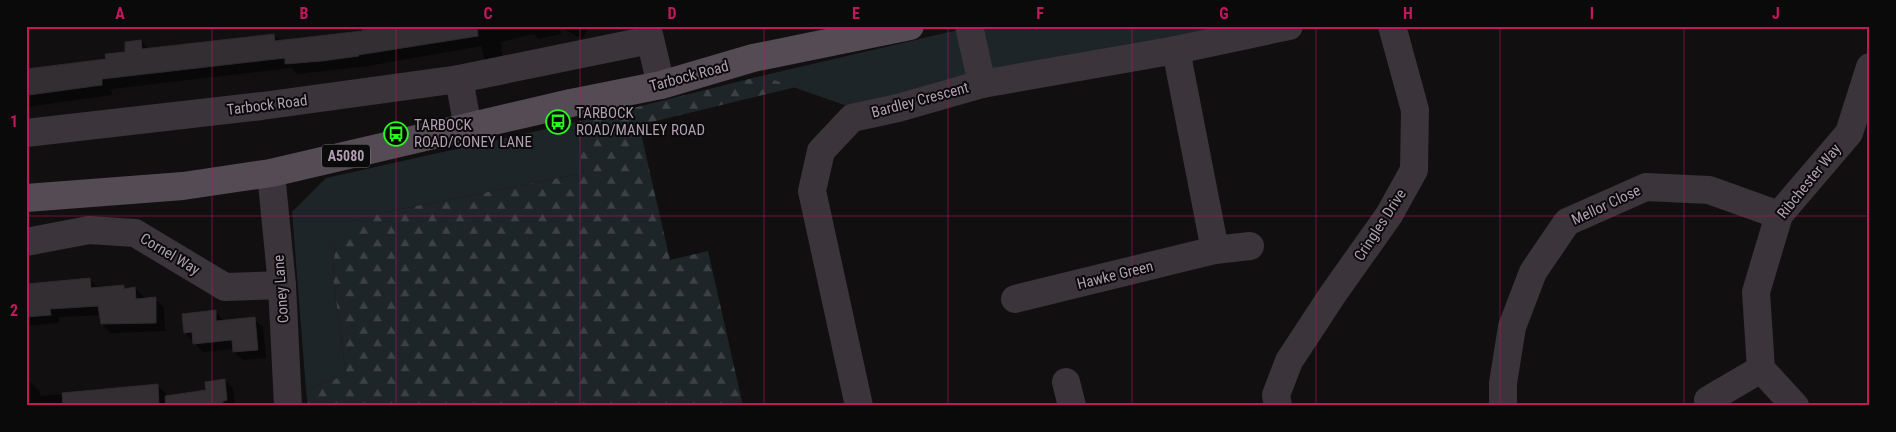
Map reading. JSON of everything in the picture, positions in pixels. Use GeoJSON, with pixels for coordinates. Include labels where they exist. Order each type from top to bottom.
{"type":"FeatureCollection","features":[{"type":"Feature","properties":{"kind":"main road","name":"Tarbock Road"},"geometry":{"type":"LineString","coordinates":[[26,198],[183,186],[271,173],[661,85],[753,58],[910,26]]}},
{"type":"Feature","properties":{"kind":"street"},"geometry":{"type":"LineString","coordinates":[[969,26],[982,84]]}},
{"type":"Feature","properties":{"kind":"street","name":"Bardley Crescent"},"geometry":{"type":"LineString","coordinates":[[859,406],[812,191],[821,151],[852,118],[898,108],[982,84],[1176,50],[1289,26]]}},
{"type":"Feature","properties":{"kind":"street","name":"Cringles Drive"},"geometry":{"type":"LineString","coordinates":[[1278,406],[1276,395],[1289,361],[1333,294],[1389,215],[1414,170],[1415,110],[1392,26]]}},
{"type":"Feature","properties":{"kind":"street"},"geometry":{"type":"LineString","coordinates":[[649,33],[661,85]]}},
{"type":"Feature","properties":{"kind":"street","name":"Tarbock Road"},"geometry":{"type":"LineString","coordinates":[[26,133],[262,106],[459,79],[649,33]]}},
{"type":"Feature","properties":{"kind":"street"},"geometry":{"type":"LineString","coordinates":[[1176,50],[1215,250]]}},
{"type":"Feature","properties":{"kind":"street","name":"Ribchester Way"},"geometry":{"type":"LineString","coordinates":[[1761,369],[1756,292],[1778,215],[1859,137],[1870,66]]}},
{"type":"Feature","properties":{"kind":"street"},"geometry":{"type":"LineString","coordinates":[[459,79],[468,128]]}},
{"type":"Feature","properties":{"kind":"street","name":"Coney Lane"},"geometry":{"type":"LineString","coordinates":[[271,173],[282,285],[288,406]]}},
{"type":"Feature","properties":{"kind":"street","name":"Mellor Close"},"geometry":{"type":"LineString","coordinates":[[1503,406],[1503,383],[1512,328],[1533,272],[1567,222],[1646,187],[1708,190],[1778,215]]}},
{"type":"Feature","properties":{"kind":"street","name":"Cornel Way"},"geometry":{"type":"LineString","coordinates":[[26,242],[89,230],[135,233],[226,287],[282,285]]}},
{"type":"Feature","properties":{"kind":"street","name":"Hawke Green"},"geometry":{"type":"LineString","coordinates":[[1015,299],[1215,250],[1250,246]]}},
{"type":"Feature","properties":{"kind":"street"},"geometry":{"type":"LineString","coordinates":[[1708,400],[1761,369],[1794,406]]}},
{"type":"Feature","properties":{"kind":"green space"},"geometry":{"type":"Polygon","coordinates":[[[975,26],[1265,26],[850,107],[761,76],[975,26]]]}},
{"type":"Feature","properties":{"kind":"green space"},"geometry":{"type":"Polygon","coordinates":[[[761,76],[796,87],[639,125],[670,260],[708,251],[743,406],[308,406],[306,390],[346,375],[333,278],[335,243],[353,222],[386,212],[584,173],[573,123],[761,76]]]}},
{"type":"Feature","properties":{"kind":"green space"},"geometry":{"type":"Polygon","coordinates":[[[573,123],[584,173],[386,212],[335,243],[333,278],[346,375],[306,390],[292,212],[326,178],[573,123]]]}},
{"type":"Feature","properties":{"kind":"building"},"geometry":{"type":"Polygon","coordinates":[[[387,26],[477,26],[478,36],[322,61],[285,64],[285,58],[102,79],[102,85],[29,95],[26,69],[106,59],[105,54],[125,52],[125,42],[141,40],[142,49],[274,34],[275,41],[362,31],[387,26]]]}},
{"type":"Feature","properties":{"kind":"building"},"geometry":{"type":"Polygon","coordinates":[[[90,278],[91,288],[124,285],[124,289],[135,287],[136,299],[156,297],[156,323],[101,324],[98,306],[50,309],[51,315],[26,317],[26,284],[90,278]]]}},
{"type":"Feature","properties":{"kind":"building"},"geometry":{"type":"Polygon","coordinates":[[[216,310],[216,321],[255,317],[258,350],[233,352],[232,340],[193,344],[192,332],[184,333],[182,314],[216,310]]]}},
{"type":"Feature","properties":{"kind":"building"},"geometry":{"type":"Polygon","coordinates":[[[225,379],[227,400],[223,401],[223,406],[166,406],[165,396],[206,390],[205,382],[225,379]]]}},
{"type":"Feature","properties":{"kind":"building"},"geometry":{"type":"Polygon","coordinates":[[[158,384],[159,406],[63,406],[62,393],[158,384]]]}},
{"type":"Feature","properties":{"kind":"place","name":"TARBOCK ROAD/MANLEY ROAD"},"geometry":{"type":"Point","coordinates":[558,122]}},
{"type":"Feature","properties":{"kind":"place","name":"TARBOCK ROAD/CONEY LANE"},"geometry":{"type":"Point","coordinates":[396,134]}}]}
